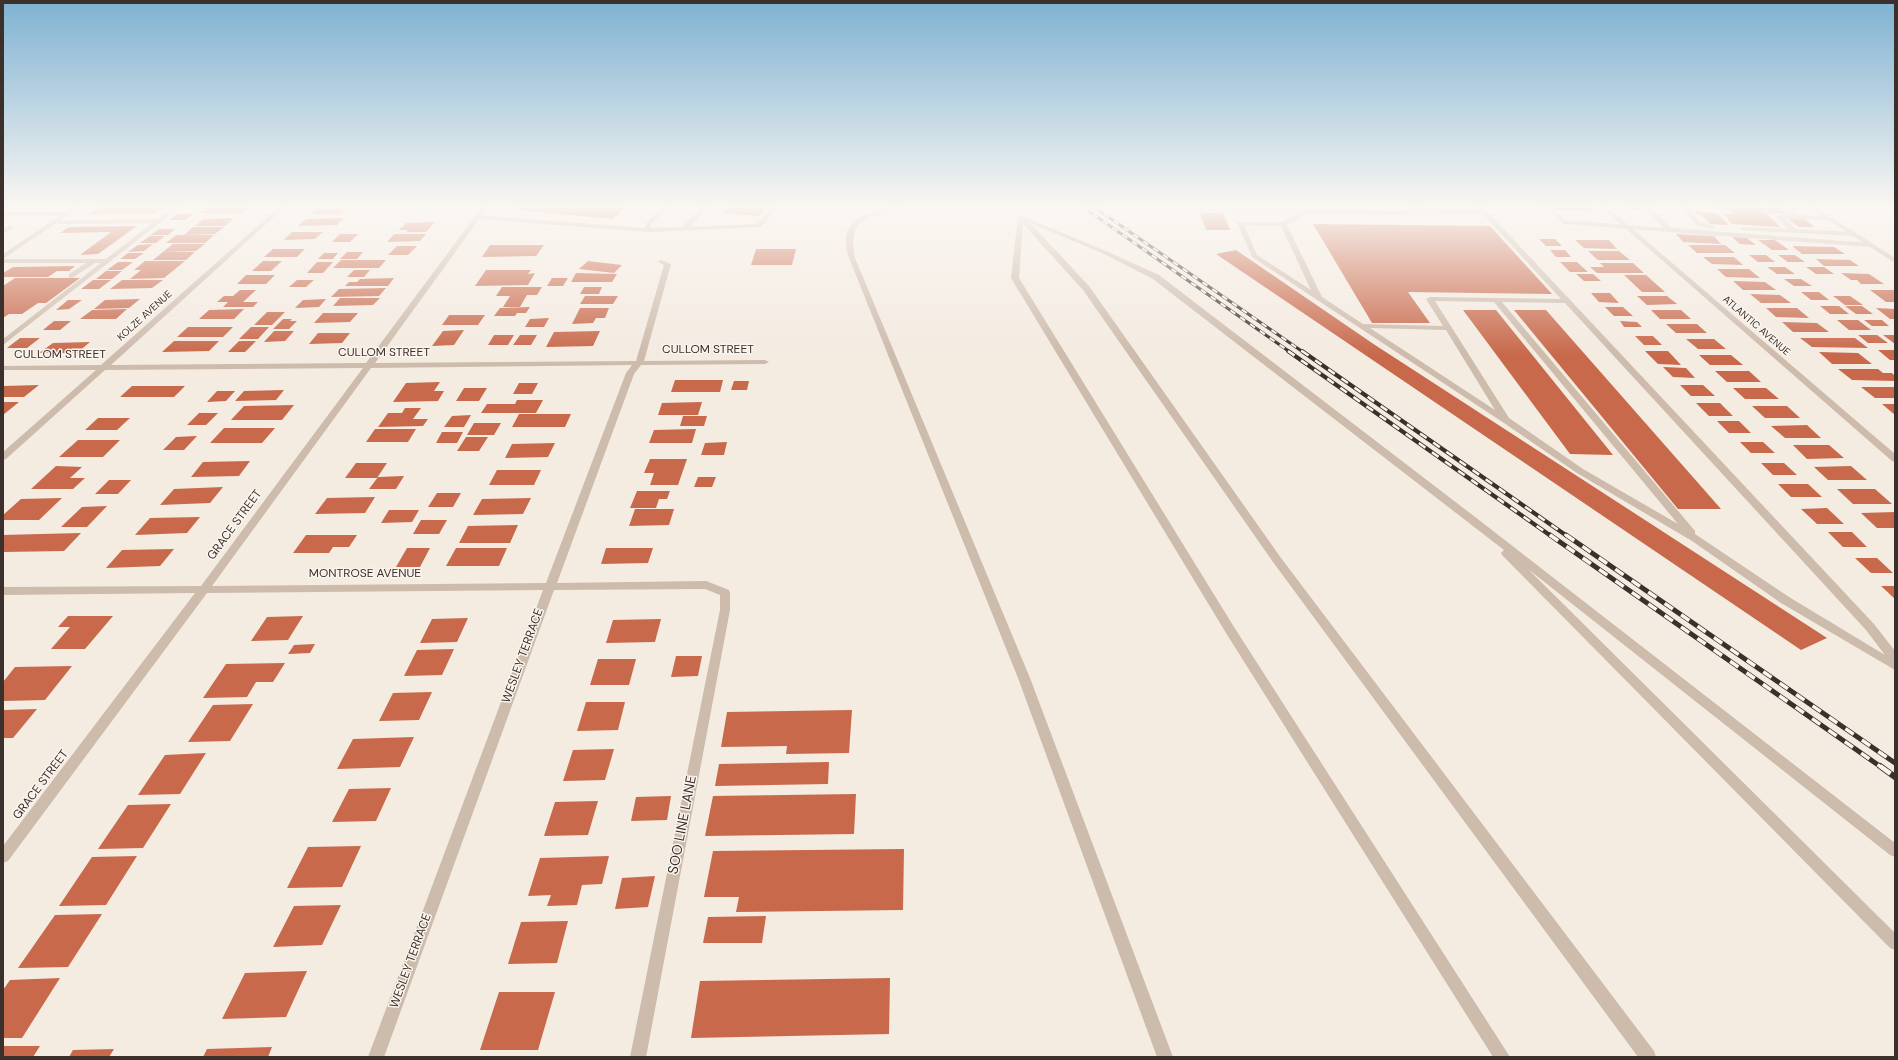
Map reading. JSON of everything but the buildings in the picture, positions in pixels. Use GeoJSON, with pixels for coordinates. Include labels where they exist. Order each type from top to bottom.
{"type":"FeatureCollection","features":[{"type":"Feature","properties":{"kind":"street"},"geometry":{"type":"LineString","coordinates":[[3,343],[113,256]]}},
{"type":"Feature","properties":{"kind":"street","name":"KOLZE AVENUE"},"geometry":{"type":"LineString","coordinates":[[3,457],[227,256]]}},
{"type":"Feature","properties":{"kind":"street","name":"GRACE STREET"},"geometry":{"type":"LineString","coordinates":[[3,857],[448,256]]}},
{"type":"Feature","properties":{"kind":"street"},"geometry":{"type":"LineString","coordinates":[[852,256],[1024,678],[1165,1057]]}},
{"type":"Feature","properties":{"kind":"street"},"geometry":{"type":"LineString","coordinates":[[1017,256],[1015,278],[1230,630],[1502,1057]]}},
{"type":"Feature","properties":{"kind":"street"},"geometry":{"type":"LineString","coordinates":[[1057,256],[1086,288],[1278,560],[1648,1057]]}},
{"type":"Feature","properties":{"kind":"street"},"geometry":{"type":"LineString","coordinates":[[1113,256],[1156,277],[1475,522],[1895,851]]}},
{"type":"Feature","properties":{"kind":"street"},"geometry":{"type":"LineString","coordinates":[[1255,256],[1580,471],[1696,539],[1786,600],[1895,666]]}},
{"type":"Feature","properties":{"kind":"street"},"geometry":{"type":"LineString","coordinates":[[1299,256],[1319,299]]}},
{"type":"Feature","properties":{"kind":"street"},"geometry":{"type":"LineString","coordinates":[[1527,256],[1870,627],[1895,659]]}},
{"type":"Feature","properties":{"kind":"street","name":"ATLANTIC AVENUE"},"geometry":{"type":"LineString","coordinates":[[1661,256],[1895,459]]}},
{"type":"Feature","properties":{"kind":"street"},"geometry":{"type":"LineString","coordinates":[[3,261],[108,260]]}},
{"type":"Feature","properties":{"kind":"street"},"geometry":{"type":"LineString","coordinates":[[72,276],[93,261]]}},
{"type":"Feature","properties":{"kind":"street","name":"WESLEY TERRACE"},"geometry":{"type":"LineString","coordinates":[[376,1057],[630,373],[639,363],[668,264],[661,262]]}},
{"type":"Feature","properties":{"kind":"street"},"geometry":{"type":"LineString","coordinates":[[1507,422],[1430,300],[1568,301]]}},
{"type":"Feature","properties":{"kind":"street"},"geometry":{"type":"LineString","coordinates":[[1496,300],[1696,539]]}},
{"type":"Feature","properties":{"kind":"street"},"geometry":{"type":"LineString","coordinates":[[1361,326],[1448,328]]}},
{"type":"Feature","properties":{"kind":"street","name":"CULLOM STREET"},"geometry":{"type":"LineString","coordinates":[[3,368],[765,362]]}},
{"type":"Feature","properties":{"kind":"street"},"geometry":{"type":"LineString","coordinates":[[1475,522],[1895,943]]}},
{"type":"Feature","properties":{"kind":"street","name":"MONTROSE AVENUE"},"geometry":{"type":"LineString","coordinates":[[3,591],[204,588],[706,585],[724,593]]}},
{"type":"Feature","properties":{"kind":"street","name":"SOO LINE LANE"},"geometry":{"type":"LineString","coordinates":[[638,1057],[725,610],[724,593]]}},
{"type":"Feature","properties":{"kind":"railway"},"geometry":{"type":"LineString","coordinates":[[1154,256],[1290,352]]}},
{"type":"Feature","properties":{"kind":"railway"},"geometry":{"type":"LineString","coordinates":[[1165,256],[1303,352]]}},
{"type":"Feature","properties":{"kind":"railway"},"geometry":{"type":"LineString","coordinates":[[1288,351],[1551,536]]}},
{"type":"Feature","properties":{"kind":"railway"},"geometry":{"type":"LineString","coordinates":[[1302,351],[1567,536]]}},
{"type":"Feature","properties":{"kind":"railway"},"geometry":{"type":"LineString","coordinates":[[1550,535],[1881,767]]}},
{"type":"Feature","properties":{"kind":"railway"},"geometry":{"type":"LineString","coordinates":[[1566,535],[1895,763]]}},
{"type":"Feature","properties":{"kind":"railway"},"geometry":{"type":"LineString","coordinates":[[1880,766],[1895,777]]}}]}
